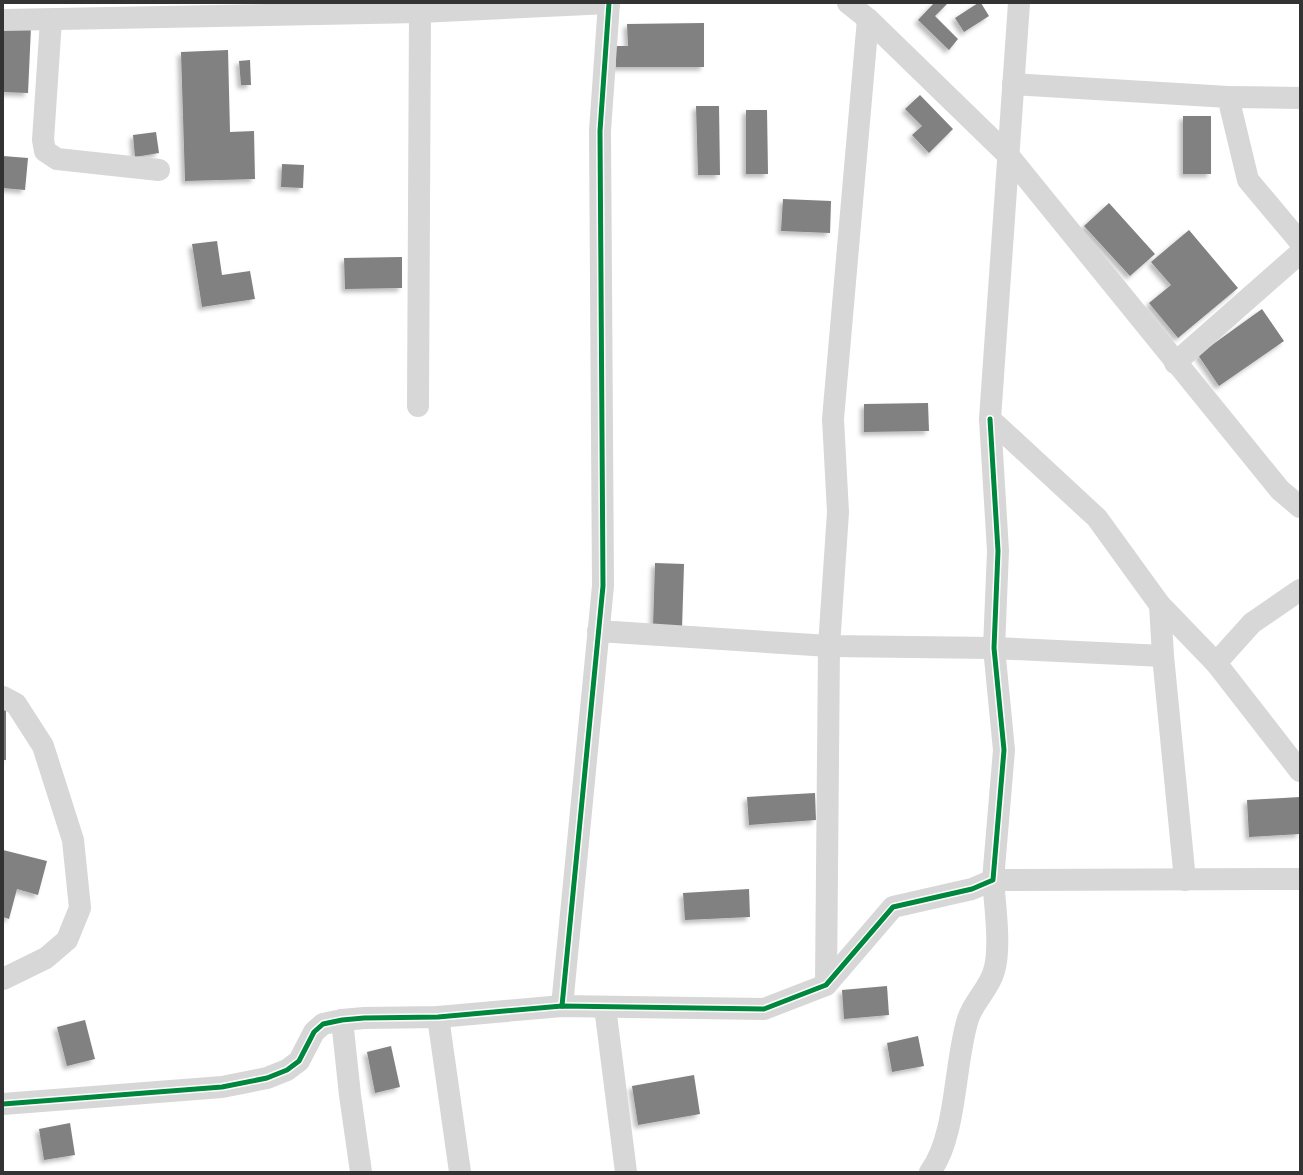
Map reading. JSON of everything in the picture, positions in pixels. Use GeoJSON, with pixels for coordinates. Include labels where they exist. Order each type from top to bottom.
{"type":"FeatureCollection","features":[{"type":"Feature","properties":{"kind":"street"},"geometry":{"type":"LineString","coordinates":[[3,20],[420,12],[609,3],[600,131],[603,586],[562,1006]]}},
{"type":"Feature","properties":{"kind":"street"},"geometry":{"type":"LineString","coordinates":[[848,3],[868,19],[1008,155],[1175,363],[1280,490],[1300,507]]}},
{"type":"Feature","properties":{"kind":"street"},"geometry":{"type":"LineString","coordinates":[[930,1172],[934,1167],[946,1134],[968,1018],[986,990],[995,971],[997,942],[993,880],[1004,750],[994,648],[998,551],[990,419],[1018,3]]}},
{"type":"Feature","properties":{"kind":"street"},"geometry":{"type":"LineString","coordinates":[[418,406],[420,12]]}},
{"type":"Feature","properties":{"kind":"street"},"geometry":{"type":"LineString","coordinates":[[826,985],[829,646],[838,512],[833,419],[868,19]]}},
{"type":"Feature","properties":{"kind":"street"},"geometry":{"type":"LineString","coordinates":[[51,20],[43,140],[45,151],[57,159],[159,170]]}},
{"type":"Feature","properties":{"kind":"street"},"geometry":{"type":"LineString","coordinates":[[1013,84],[1228,96],[1300,98]]}},
{"type":"Feature","properties":{"kind":"street"},"geometry":{"type":"LineString","coordinates":[[1228,96],[1248,180],[1300,242]]}},
{"type":"Feature","properties":{"kind":"street"},"geometry":{"type":"LineString","coordinates":[[1175,363],[1300,253]]}},
{"type":"Feature","properties":{"kind":"street"},"geometry":{"type":"LineString","coordinates":[[990,419],[1097,518],[1160,605],[1216,663],[1300,771]]}},
{"type":"Feature","properties":{"kind":"street"},"geometry":{"type":"LineString","coordinates":[[1216,663],[1252,623],[1300,590]]}},
{"type":"Feature","properties":{"kind":"street"},"geometry":{"type":"LineString","coordinates":[[1160,605],[1163,656],[1185,880]]}},
{"type":"Feature","properties":{"kind":"street"},"geometry":{"type":"LineString","coordinates":[[598,631],[829,646],[994,648],[1163,656]]}},
{"type":"Feature","properties":{"kind":"street"},"geometry":{"type":"LineString","coordinates":[[3,698],[16,704],[43,746],[73,840],[80,908],[67,940],[46,958],[3,979]]}},
{"type":"Feature","properties":{"kind":"street"},"geometry":{"type":"LineString","coordinates":[[3,1104],[222,1087],[267,1078],[287,1070],[300,1061],[314,1032],[323,1024],[342,1020],[364,1018],[438,1017],[562,1006],[764,1009],[826,985],[893,908],[972,889],[993,880],[1300,879]]}},
{"type":"Feature","properties":{"kind":"street"},"geometry":{"type":"LineString","coordinates":[[606,1007],[626,1172]]}},
{"type":"Feature","properties":{"kind":"street"},"geometry":{"type":"LineString","coordinates":[[438,1017],[460,1172]]}},
{"type":"Feature","properties":{"kind":"street"},"geometry":{"type":"LineString","coordinates":[[342,1020],[350,1095],[361,1172]]}},
{"type":"Feature","properties":{"kind":"building"},"geometry":{"type":"Polygon","coordinates":[[[934,3],[948,3],[935,16],[958,39],[949,50],[918,20],[934,3]]]}},
{"type":"Feature","properties":{"kind":"building"},"geometry":{"type":"Polygon","coordinates":[[[978,3],[981,3],[989,16],[964,32],[955,18],[978,3]]]}},
{"type":"Feature","properties":{"kind":"building"},"geometry":{"type":"Polygon","coordinates":[[[704,23],[704,67],[616,67],[615,46],[628,46],[627,24],[704,23]]]}},
{"type":"Feature","properties":{"kind":"building"},"geometry":{"type":"Polygon","coordinates":[[[3,27],[31,27],[28,93],[3,92],[3,27]]]}},
{"type":"Feature","properties":{"kind":"building"},"geometry":{"type":"Polygon","coordinates":[[[228,50],[230,132],[254,131],[255,179],[185,181],[181,52],[228,50]]]}},
{"type":"Feature","properties":{"kind":"building"},"geometry":{"type":"Polygon","coordinates":[[[250,60],[251,85],[241,85],[239,61],[250,60]]]}},
{"type":"Feature","properties":{"kind":"building"},"geometry":{"type":"Polygon","coordinates":[[[920,95],[953,129],[929,153],[912,135],[922,126],[905,109],[920,95]]]}},
{"type":"Feature","properties":{"kind":"building"},"geometry":{"type":"Polygon","coordinates":[[[696,106],[719,106],[720,175],[698,175],[696,106]]]}},
{"type":"Feature","properties":{"kind":"building"},"geometry":{"type":"Polygon","coordinates":[[[746,110],[767,110],[768,174],[746,174],[746,110]]]}},
{"type":"Feature","properties":{"kind":"building"},"geometry":{"type":"Polygon","coordinates":[[[1183,116],[1211,116],[1211,174],[1183,174],[1183,116]]]}},
{"type":"Feature","properties":{"kind":"building"},"geometry":{"type":"Polygon","coordinates":[[[156,132],[159,153],[135,157],[133,135],[156,132]]]}},
{"type":"Feature","properties":{"kind":"building"},"geometry":{"type":"Polygon","coordinates":[[[3,156],[28,158],[25,190],[3,188],[3,156]]]}},
{"type":"Feature","properties":{"kind":"building"},"geometry":{"type":"Polygon","coordinates":[[[282,164],[304,165],[303,188],[281,187],[282,164]]]}},
{"type":"Feature","properties":{"kind":"building"},"geometry":{"type":"Polygon","coordinates":[[[783,199],[831,201],[830,233],[781,231],[783,199]]]}},
{"type":"Feature","properties":{"kind":"building"},"geometry":{"type":"Polygon","coordinates":[[[1109,203],[1155,254],[1130,276],[1084,226],[1109,203]]]}},
{"type":"Feature","properties":{"kind":"building"},"geometry":{"type":"Polygon","coordinates":[[[1189,230],[1238,288],[1178,338],[1149,303],[1171,285],[1151,262],[1189,230]]]}},
{"type":"Feature","properties":{"kind":"building"},"geometry":{"type":"Polygon","coordinates":[[[217,241],[222,275],[250,271],[255,299],[202,307],[192,244],[217,241]]]}},
{"type":"Feature","properties":{"kind":"building"},"geometry":{"type":"Polygon","coordinates":[[[402,257],[402,288],[345,289],[344,258],[402,257]]]}},
{"type":"Feature","properties":{"kind":"building"},"geometry":{"type":"Polygon","coordinates":[[[1262,309],[1284,341],[1219,386],[1198,355],[1262,309]]]}},
{"type":"Feature","properties":{"kind":"building"},"geometry":{"type":"Polygon","coordinates":[[[928,403],[929,431],[864,432],[864,404],[928,403]]]}},
{"type":"Feature","properties":{"kind":"building"},"geometry":{"type":"Polygon","coordinates":[[[655,563],[684,564],[682,628],[653,627],[655,563]]]}},
{"type":"Feature","properties":{"kind":"building"},"geometry":{"type":"Polygon","coordinates":[[[3,707],[6,707],[6,760],[3,760],[3,707]]]}},
{"type":"Feature","properties":{"kind":"building"},"geometry":{"type":"Polygon","coordinates":[[[815,793],[816,820],[749,825],[747,797],[815,793]]]}},
{"type":"Feature","properties":{"kind":"building"},"geometry":{"type":"Polygon","coordinates":[[[1300,797],[1300,834],[1249,837],[1247,800],[1300,797]]]}},
{"type":"Feature","properties":{"kind":"building"},"geometry":{"type":"Polygon","coordinates":[[[3,850],[47,861],[38,895],[17,889],[9,919],[3,917],[3,850]]]}},
{"type":"Feature","properties":{"kind":"building"},"geometry":{"type":"Polygon","coordinates":[[[749,889],[750,917],[685,920],[683,893],[749,889]]]}},
{"type":"Feature","properties":{"kind":"building"},"geometry":{"type":"Polygon","coordinates":[[[887,986],[889,1015],[844,1019],[842,990],[887,986]]]}},
{"type":"Feature","properties":{"kind":"building"},"geometry":{"type":"Polygon","coordinates":[[[85,1020],[95,1059],[67,1066],[57,1027],[85,1020]]]}},
{"type":"Feature","properties":{"kind":"building"},"geometry":{"type":"Polygon","coordinates":[[[918,1036],[924,1066],[892,1072],[887,1043],[918,1036]]]}},
{"type":"Feature","properties":{"kind":"building"},"geometry":{"type":"Polygon","coordinates":[[[391,1046],[400,1087],[375,1093],[367,1052],[391,1046]]]}},
{"type":"Feature","properties":{"kind":"building"},"geometry":{"type":"Polygon","coordinates":[[[694,1075],[700,1114],[638,1125],[632,1086],[694,1075]]]}},
{"type":"Feature","properties":{"kind":"building"},"geometry":{"type":"Polygon","coordinates":[[[70,1123],[75,1155],[44,1160],[39,1129],[70,1123]]]}},
{"type":"Feature","properties":{"kind":"cycle path"},"geometry":{"type":"LineString","coordinates":[[562,1006],[603,586],[600,131],[609,3]]}},
{"type":"Feature","properties":{"kind":"cycle path"},"geometry":{"type":"LineString","coordinates":[[3,1104],[222,1087],[267,1078],[287,1070],[299,1061],[314,1032],[323,1024],[342,1020],[364,1018],[438,1017],[562,1006],[764,1009],[826,985],[893,907],[972,889],[993,880],[1004,750],[994,648],[998,551],[990,419]]}}]}
